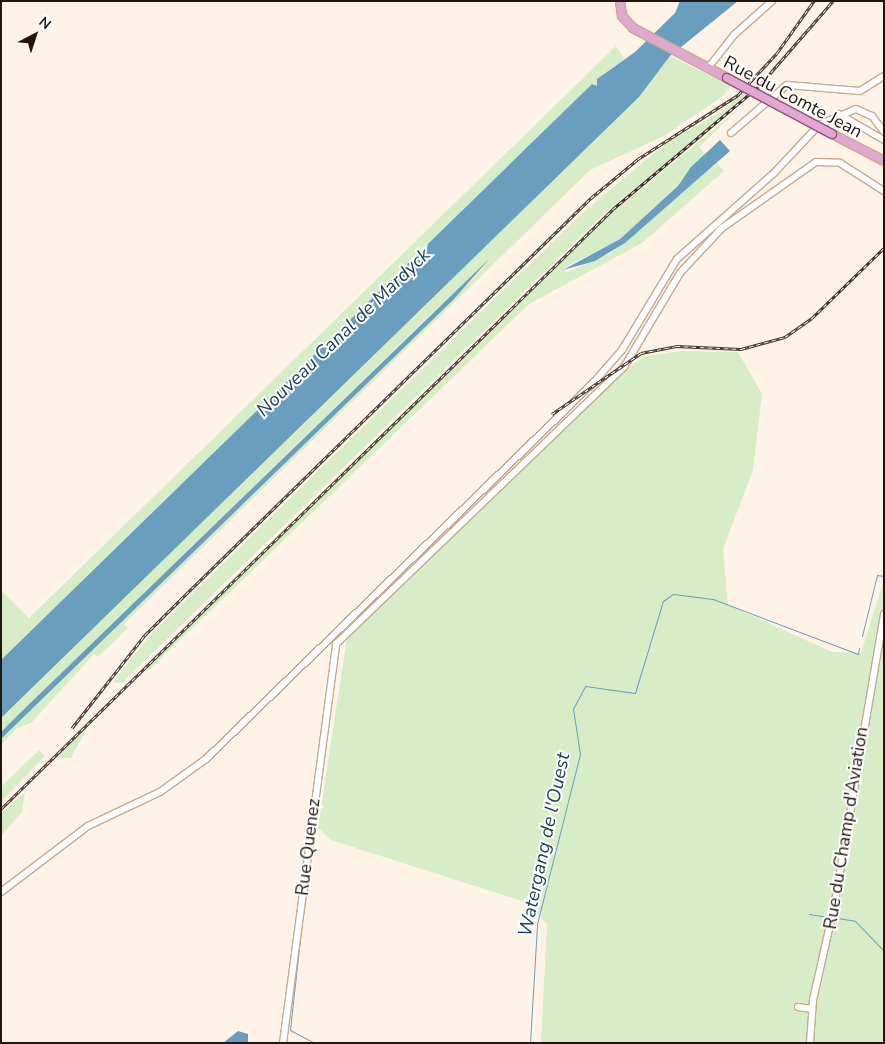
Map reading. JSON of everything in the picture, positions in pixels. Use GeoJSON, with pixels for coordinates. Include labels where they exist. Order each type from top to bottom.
{"type":"FeatureCollection","features":[{"type":"Feature","properties":{"kind":"main road","name":"Rue du Comte Jean"},"geometry":{"type":"LineString","coordinates":[[620,1],[624,19],[636,30],[884,163]]}},
{"type":"Feature","properties":{"kind":"street"},"geometry":{"type":"LineString","coordinates":[[708,68],[738,32],[772,1]]}},
{"type":"Feature","properties":{"kind":"street"},"geometry":{"type":"LineString","coordinates":[[731,133],[788,85],[860,91],[884,76]]}},
{"type":"Feature","properties":{"kind":"street"},"geometry":{"type":"LineString","coordinates":[[1,892],[81,831],[160,792],[209,756],[604,373],[684,251],[774,173],[816,128],[839,114],[864,111],[884,132]]}},
{"type":"Feature","properties":{"kind":"street"},"geometry":{"type":"LineString","coordinates":[[839,114],[884,140]]}},
{"type":"Feature","properties":{"kind":"street","name":"Rue Quenez"},"geometry":{"type":"LineString","coordinates":[[283,1043],[333,651],[626,365],[674,282],[718,231],[813,163],[837,162],[881,189]]}},
{"type":"Feature","properties":{"kind":"street","name":"Rue du Champ d'Aviation"},"geometry":{"type":"LineString","coordinates":[[810,1043],[812,1009],[834,907],[884,614]]}},
{"type":"Feature","properties":{"kind":"street"},"geometry":{"type":"LineString","coordinates":[[798,1008],[812,1009]]}},
{"type":"Feature","properties":{"kind":"green space"},"geometry":{"type":"Polygon","coordinates":[[[616,46],[624,59],[597,79],[597,86],[592,84],[1,660],[1,590],[29,618],[616,46]]]}},
{"type":"Feature","properties":{"kind":"green space"},"geometry":{"type":"Polygon","coordinates":[[[670,56],[731,86],[723,96],[664,136],[590,170],[124,624],[128,628],[98,657],[94,654],[31,723],[16,729],[1,745],[1,739],[488,264],[431,314],[1,732],[1,718],[639,97],[670,56]]]}},
{"type":"Feature","properties":{"kind":"green space"},"geometry":{"type":"Polygon","coordinates":[[[743,93],[747,95],[720,119],[608,210],[122,683],[113,682],[151,634],[579,216],[666,143],[721,112],[743,93]]]}},
{"type":"Feature","properties":{"kind":"green space"},"geometry":{"type":"Polygon","coordinates":[[[739,109],[699,147],[705,154],[679,186],[620,239],[564,268],[565,273],[611,253],[717,163],[724,171],[642,243],[529,304],[148,671],[146,668],[613,212],[739,109]]]}},
{"type":"Feature","properties":{"kind":"green space"},"geometry":{"type":"Polygon","coordinates":[[[682,351],[738,352],[762,394],[753,470],[723,549],[728,605],[832,652],[861,653],[884,580],[884,1043],[541,1043],[547,924],[525,902],[331,840],[318,828],[348,630],[628,368],[645,356],[682,351]]]}},
{"type":"Feature","properties":{"kind":"green space"},"geometry":{"type":"Polygon","coordinates":[[[91,721],[71,758],[56,758],[91,721]]]}},
{"type":"Feature","properties":{"kind":"green space"},"geometry":{"type":"Polygon","coordinates":[[[39,750],[45,756],[1,802],[1,787],[39,750]]]}},
{"type":"Feature","properties":{"kind":"green space"},"geometry":{"type":"Polygon","coordinates":[[[25,792],[22,812],[1,836],[1,813],[25,792]]]}},
{"type":"Feature","properties":{"kind":"water","name":"Nouveau Canal de Mardyck"},"geometry":{"type":"Polygon","coordinates":[[[680,1],[738,1],[670,56],[639,97],[1,718],[1,660],[592,84],[597,86],[597,79],[635,52],[675,13],[680,1]]]}},
{"type":"Feature","properties":{"kind":"water"},"geometry":{"type":"Polygon","coordinates":[[[720,140],[730,151],[625,243],[595,261],[563,270],[620,239],[678,186],[691,167],[720,140]]]}},
{"type":"Feature","properties":{"kind":"water"},"geometry":{"type":"Polygon","coordinates":[[[489,259],[454,299],[1,739],[1,732],[18,715],[489,259]]]}},
{"type":"Feature","properties":{"kind":"water"},"geometry":{"type":"Polygon","coordinates":[[[238,1031],[248,1034],[248,1043],[223,1043],[238,1031]]]}},
{"type":"Feature","properties":{"kind":"waterway","name":"Watergang de l'Ouest"},"geometry":{"type":"LineString","coordinates":[[862,636],[877,575],[884,576]]}},
{"type":"Feature","properties":{"kind":"waterway","name":"Watergang de l'Ouest"},"geometry":{"type":"LineString","coordinates":[[530,1043],[537,924],[580,754],[573,709],[585,686],[635,693],[663,601],[673,594],[713,599],[858,654],[859,648]]}},
{"type":"Feature","properties":{"kind":"waterway"},"geometry":{"type":"LineString","coordinates":[[809,914],[828,917]]}},
{"type":"Feature","properties":{"kind":"waterway"},"geometry":{"type":"LineString","coordinates":[[837,918],[855,921],[884,951]]}},
{"type":"Feature","properties":{"kind":"waterway"},"geometry":{"type":"LineString","coordinates":[[302,921],[290,1030],[314,1043]]}},
{"type":"Feature","properties":{"kind":"railway"},"geometry":{"type":"LineString","coordinates":[[72,728],[145,635],[180,600],[591,198],[638,159],[738,95],[777,53],[814,1]]}},
{"type":"Feature","properties":{"kind":"railway"},"geometry":{"type":"LineString","coordinates":[[1,809],[613,209],[760,85],[833,1]]}},
{"type":"Feature","properties":{"kind":"railway"},"geometry":{"type":"LineString","coordinates":[[552,414],[641,353],[676,346],[741,349],[785,337],[812,318],[884,248]]}}]}
